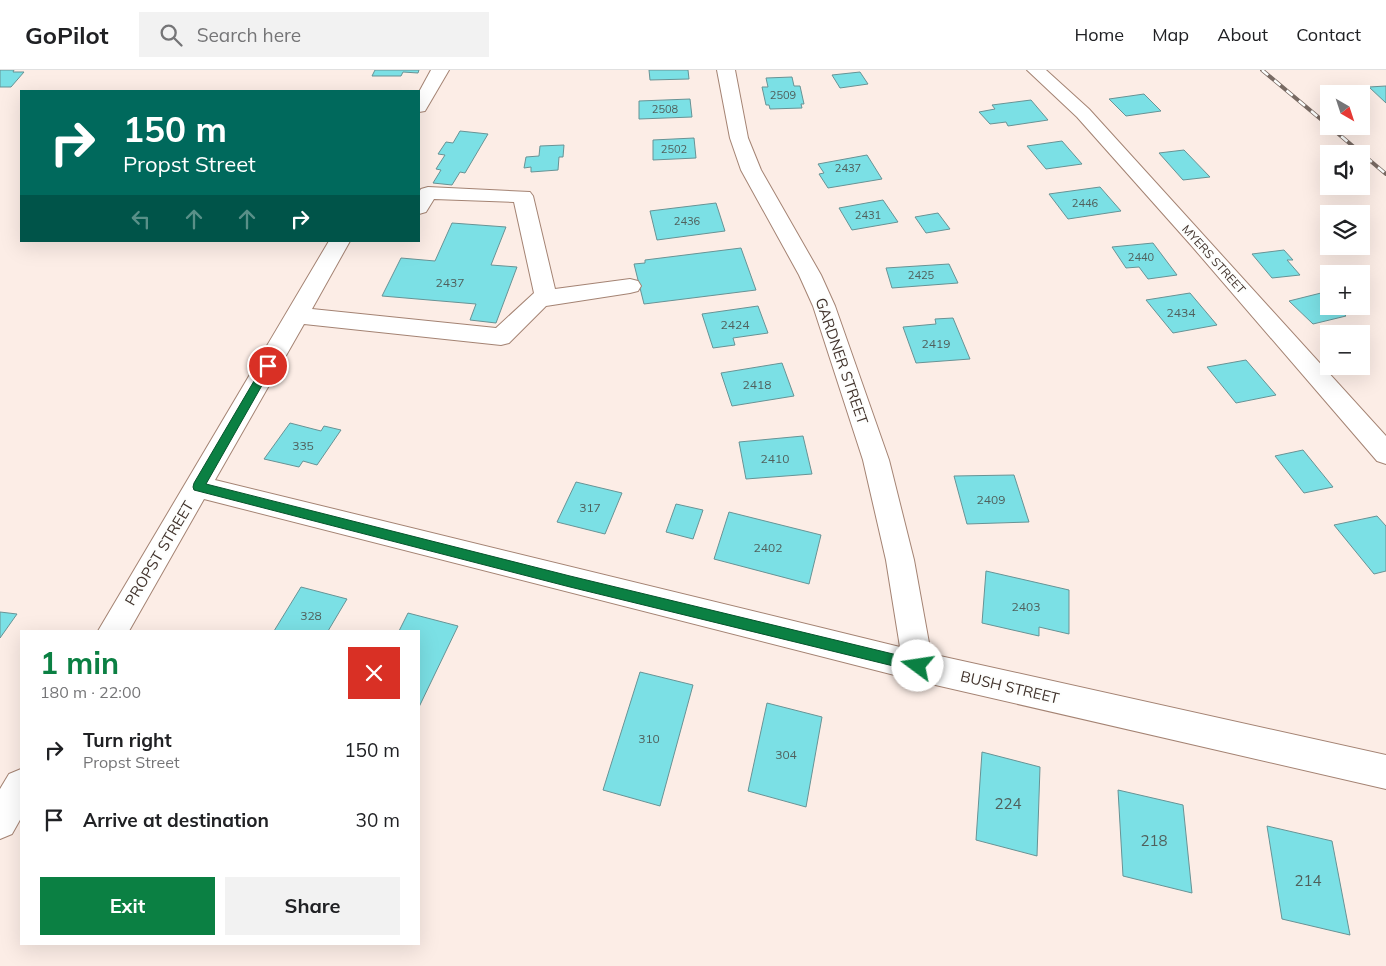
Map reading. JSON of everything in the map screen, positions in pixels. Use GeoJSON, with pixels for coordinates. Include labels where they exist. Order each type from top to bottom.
{"type":"FeatureCollection","features":[{"type":"Feature","properties":{"kind":"street"},"geometry":{"type":"LineString","coordinates":[[420,104],[440,70]]}},
{"type":"Feature","properties":{"kind":"street","name":"GARDNER STREET"},"geometry":{"type":"LineString","coordinates":[[726,70],[737,130],[748,162],[810,275],[824,306],[876,460],[900,560],[918,666]]}},
{"type":"Feature","properties":{"kind":"street","name":"MYERS STREET"},"geometry":{"type":"LineString","coordinates":[[1036,70],[1083,113],[1197,239],[1386,454]]}},
{"type":"Feature","properties":{"kind":"street"},"geometry":{"type":"LineString","coordinates":[[420,206],[428,193],[523,196],[546,298]]}},
{"type":"Feature","properties":{"kind":"street","name":"PROPST STREET"},"geometry":{"type":"LineString","coordinates":[[114,630],[339,242]]}},
{"type":"Feature","properties":{"kind":"street"},"geometry":{"type":"LineString","coordinates":[[298,315],[501,337],[539,299],[630,286]]}},
{"type":"Feature","properties":{"kind":"street","name":"BUSH STREET"},"geometry":{"type":"LineString","coordinates":[[198,487],[918,666],[1386,772]]}},
{"type":"Feature","properties":{"kind":"street"},"geometry":{"type":"LineString","coordinates":[[0,822],[20,788]]}},
{"type":"Feature","properties":{"kind":"building"},"geometry":{"type":"Polygon","coordinates":[[[0,70],[24,72],[11,87],[0,87],[0,70]]]}},
{"type":"Feature","properties":{"kind":"building"},"geometry":{"type":"Polygon","coordinates":[[[375,70],[419,70],[418,73],[403,72],[401,76],[372,76],[375,70]]]}},
{"type":"Feature","properties":{"kind":"building"},"geometry":{"type":"Polygon","coordinates":[[[649,70],[688,70],[689,79],[650,80],[649,70]]]}},
{"type":"Feature","properties":{"kind":"building"},"geometry":{"type":"Polygon","coordinates":[[[860,72],[868,84],[840,88],[832,75],[860,72]]]}},
{"type":"Feature","properties":{"kind":"building"},"geometry":{"type":"Polygon","coordinates":[[[792,77],[794,86],[800,86],[804,104],[801,104],[802,108],[770,109],[769,105],[766,105],[762,87],[768,87],[766,78],[792,77]]]}},
{"type":"Feature","properties":{"kind":"building"},"geometry":{"type":"Polygon","coordinates":[[[1386,86],[1386,103],[1370,88],[1386,86]]]}},
{"type":"Feature","properties":{"kind":"building"},"geometry":{"type":"Polygon","coordinates":[[[1144,94],[1161,111],[1126,116],[1109,99],[1144,94]]]}},
{"type":"Feature","properties":{"kind":"building"},"geometry":{"type":"Polygon","coordinates":[[[690,99],[692,117],[639,119],[639,101],[690,99]]]}},
{"type":"Feature","properties":{"kind":"building"},"geometry":{"type":"Polygon","coordinates":[[[1031,100],[1048,120],[1008,126],[1006,122],[990,124],[979,112],[995,109],[992,105],[1031,100]]]}},
{"type":"Feature","properties":{"kind":"building"},"geometry":{"type":"Polygon","coordinates":[[[460,131],[488,134],[465,173],[460,172],[452,185],[433,183],[441,170],[436,169],[445,155],[438,154],[446,142],[453,143],[460,131]]]}},
{"type":"Feature","properties":{"kind":"building"},"geometry":{"type":"Polygon","coordinates":[[[694,138],[696,158],[653,160],[653,140],[694,138]]]}},
{"type":"Feature","properties":{"kind":"building"},"geometry":{"type":"Polygon","coordinates":[[[1062,141],[1082,164],[1046,169],[1027,146],[1062,141]]]}},
{"type":"Feature","properties":{"kind":"building"},"geometry":{"type":"Polygon","coordinates":[[[564,145],[563,157],[559,157],[558,170],[531,172],[531,167],[524,168],[526,157],[539,156],[540,146],[564,145]]]}},
{"type":"Feature","properties":{"kind":"building"},"geometry":{"type":"Polygon","coordinates":[[[1184,150],[1210,177],[1183,180],[1159,153],[1184,150]]]}},
{"type":"Feature","properties":{"kind":"building"},"geometry":{"type":"Polygon","coordinates":[[[867,155],[882,179],[828,188],[819,174],[824,173],[818,164],[867,155]]]}},
{"type":"Feature","properties":{"kind":"building"},"geometry":{"type":"Polygon","coordinates":[[[1100,187],[1121,211],[1068,219],[1049,194],[1100,187]]]}},
{"type":"Feature","properties":{"kind":"building"},"geometry":{"type":"Polygon","coordinates":[[[883,200],[898,222],[852,230],[839,208],[883,200]]]}},
{"type":"Feature","properties":{"kind":"building"},"geometry":{"type":"Polygon","coordinates":[[[716,203],[725,231],[657,240],[650,211],[716,203]]]}},
{"type":"Feature","properties":{"kind":"building"},"geometry":{"type":"Polygon","coordinates":[[[938,213],[950,229],[926,233],[915,217],[938,213]]]}},
{"type":"Feature","properties":{"kind":"building"},"geometry":{"type":"Polygon","coordinates":[[[452,223],[506,227],[491,265],[517,267],[496,323],[470,320],[476,304],[382,296],[401,258],[435,261],[452,223]]]}},
{"type":"Feature","properties":{"kind":"building"},"geometry":{"type":"Polygon","coordinates":[[[1153,243],[1177,275],[1148,279],[1139,267],[1126,268],[1112,247],[1153,243]]]}},
{"type":"Feature","properties":{"kind":"building"},"geometry":{"type":"Polygon","coordinates":[[[741,248],[756,290],[644,304],[634,264],[645,263],[645,260],[741,248]]]}},
{"type":"Feature","properties":{"kind":"building"},"geometry":{"type":"Polygon","coordinates":[[[1284,250],[1293,260],[1287,260],[1300,275],[1272,278],[1252,254],[1284,250]]]}},
{"type":"Feature","properties":{"kind":"building"},"geometry":{"type":"Polygon","coordinates":[[[949,264],[958,283],[892,288],[886,268],[949,264]]]}},
{"type":"Feature","properties":{"kind":"building"},"geometry":{"type":"Polygon","coordinates":[[[1190,293],[1217,325],[1173,333],[1146,300],[1190,293]]]}},
{"type":"Feature","properties":{"kind":"building"},"geometry":{"type":"Polygon","coordinates":[[[1320,293],[1320,315],[1346,316],[1313,324],[1289,301],[1320,293]]]}},
{"type":"Feature","properties":{"kind":"building"},"geometry":{"type":"Polygon","coordinates":[[[758,306],[768,333],[733,338],[735,345],[713,348],[702,314],[758,306]]]}},
{"type":"Feature","properties":{"kind":"building"},"geometry":{"type":"Polygon","coordinates":[[[953,318],[970,359],[916,363],[903,327],[936,324],[935,319],[953,318]]]}},
{"type":"Feature","properties":{"kind":"building"},"geometry":{"type":"Polygon","coordinates":[[[1246,360],[1276,395],[1236,403],[1207,367],[1246,360]]]}},
{"type":"Feature","properties":{"kind":"building"},"geometry":{"type":"Polygon","coordinates":[[[782,363],[794,396],[732,406],[721,373],[782,363]]]}},
{"type":"Feature","properties":{"kind":"building"},"geometry":{"type":"Polygon","coordinates":[[[290,423],[321,431],[324,426],[341,430],[317,465],[303,461],[299,467],[264,459],[290,423]]]}},
{"type":"Feature","properties":{"kind":"building"},"geometry":{"type":"Polygon","coordinates":[[[803,436],[812,474],[746,479],[739,442],[803,436]]]}},
{"type":"Feature","properties":{"kind":"building"},"geometry":{"type":"Polygon","coordinates":[[[1303,450],[1333,487],[1304,493],[1275,456],[1303,450]]]}},
{"type":"Feature","properties":{"kind":"building"},"geometry":{"type":"Polygon","coordinates":[[[1014,475],[1029,522],[967,524],[954,476],[1014,475]]]}},
{"type":"Feature","properties":{"kind":"building"},"geometry":{"type":"Polygon","coordinates":[[[576,482],[622,493],[605,534],[557,522],[576,482]]]}},
{"type":"Feature","properties":{"kind":"building"},"geometry":{"type":"Polygon","coordinates":[[[676,504],[703,510],[693,539],[666,532],[676,504]]]}},
{"type":"Feature","properties":{"kind":"building"},"geometry":{"type":"Polygon","coordinates":[[[729,512],[821,535],[809,584],[714,559],[729,512]]]}},
{"type":"Feature","properties":{"kind":"building"},"geometry":{"type":"Polygon","coordinates":[[[1377,516],[1386,526],[1386,571],[1374,574],[1334,525],[1377,516]]]}},
{"type":"Feature","properties":{"kind":"building"},"geometry":{"type":"Polygon","coordinates":[[[986,571],[1069,590],[1069,634],[1039,627],[1039,636],[982,623],[986,571]]]}},
{"type":"Feature","properties":{"kind":"building"},"geometry":{"type":"Polygon","coordinates":[[[301,587],[347,599],[329,630],[275,630],[301,587]]]}},
{"type":"Feature","properties":{"kind":"building"},"geometry":{"type":"Polygon","coordinates":[[[0,612],[17,614],[0,638],[0,612]]]}},
{"type":"Feature","properties":{"kind":"building"},"geometry":{"type":"Polygon","coordinates":[[[408,613],[458,626],[420,705],[420,630],[400,630],[408,613]]]}},
{"type":"Feature","properties":{"kind":"building"},"geometry":{"type":"Polygon","coordinates":[[[640,672],[693,685],[660,806],[603,790],[640,672]]]}},
{"type":"Feature","properties":{"kind":"building"},"geometry":{"type":"Polygon","coordinates":[[[767,703],[822,717],[806,807],[748,791],[767,703]]]}},
{"type":"Feature","properties":{"kind":"building"},"geometry":{"type":"Polygon","coordinates":[[[982,752],[1040,767],[1037,856],[976,840],[982,752]]]}},
{"type":"Feature","properties":{"kind":"building"},"geometry":{"type":"Polygon","coordinates":[[[1118,790],[1183,805],[1192,893],[1123,876],[1118,790]]]}},
{"type":"Feature","properties":{"kind":"building"},"geometry":{"type":"Polygon","coordinates":[[[1267,826],[1332,841],[1350,935],[1282,919],[1267,826]]]}},
{"type":"Feature","properties":{"kind":"railway"},"geometry":{"type":"LineString","coordinates":[[1262,70],[1386,174]]}},
{"type":"Feature","properties":{"kind":"route"},"geometry":{"type":"LineString","coordinates":[[268,366],[198,487],[918,666]]}}]}
